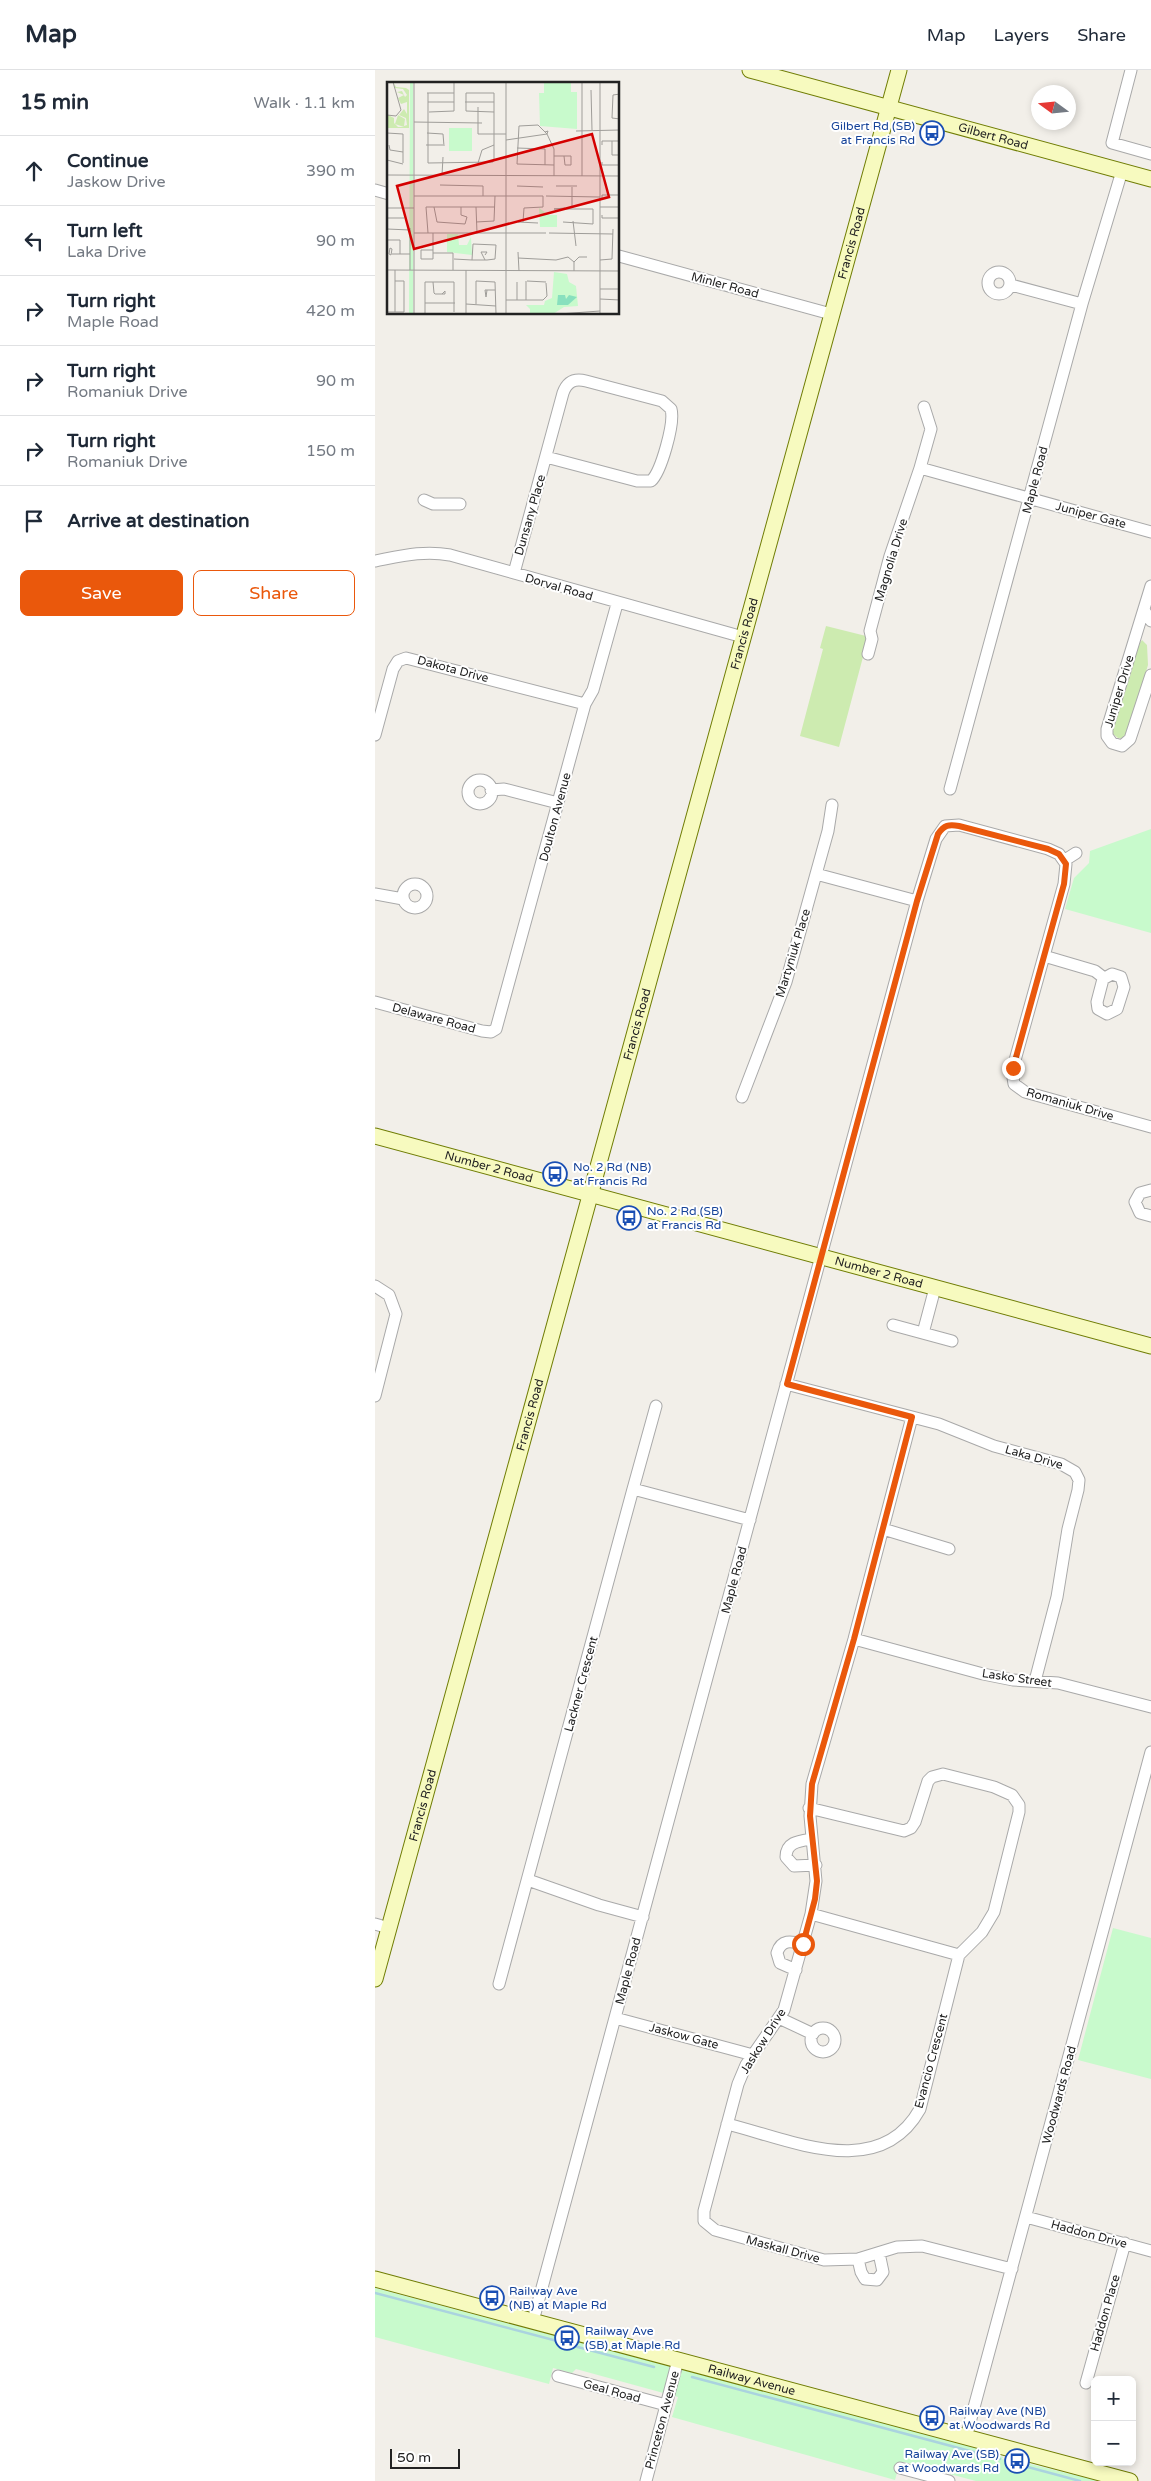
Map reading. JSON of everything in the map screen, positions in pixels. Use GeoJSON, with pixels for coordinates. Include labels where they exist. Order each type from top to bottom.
{"type":"FeatureCollection","features":[{"type":"Feature","properties":{"kind":"main road","name":"Gilbert Road"},"geometry":{"type":"LineString","coordinates":[[750,70],[889,106],[1151,179]]}},
{"type":"Feature","properties":{"kind":"main road","name":"Francis Road"},"geometry":{"type":"LineString","coordinates":[[375,1979],[382,1926],[589,1195],[899,70]]}},
{"type":"Feature","properties":{"kind":"main road","name":"Number 2 Road"},"geometry":{"type":"LineString","coordinates":[[375,1136],[1151,1346]]}},
{"type":"Feature","properties":{"kind":"main road","name":"Railway Avenue"},"geometry":{"type":"LineString","coordinates":[[375,2279],[1130,2481]]}},
{"type":"Feature","properties":{"kind":"street"},"geometry":{"type":"LineString","coordinates":[[1131,70],[1112,143],[1151,154]]}},
{"type":"Feature","properties":{"kind":"street","name":"Maple Road"},"geometry":{"type":"LineString","coordinates":[[951,789],[1082,304],[1122,171]]}},
{"type":"Feature","properties":{"kind":"street","name":"Minler Road"},"geometry":{"type":"LineString","coordinates":[[620,256],[831,314]]}},
{"type":"Feature","properties":{"kind":"street"},"geometry":{"type":"LineString","coordinates":[[1011,285],[1082,304]]}},
{"type":"Feature","properties":{"kind":"street","name":"Dunsany Place"},"geometry":{"type":"LineString","coordinates":[[514,573],[563,393],[570,378],[658,400],[674,408],[671,426],[653,484],[546,457]]}},
{"type":"Feature","properties":{"kind":"street","name":"Magnolia Drive"},"geometry":{"type":"LineString","coordinates":[[867,654],[871,639],[870,631],[890,556],[920,468],[931,429],[923,407]]}},
{"type":"Feature","properties":{"kind":"street"},"geometry":{"type":"LineString","coordinates":[[920,468],[1030,498]]}},
{"type":"Feature","properties":{"kind":"street","name":"Juniper Gate"},"geometry":{"type":"LineString","coordinates":[[1030,498],[1151,532]]}},
{"type":"Feature","properties":{"kind":"street"},"geometry":{"type":"LineString","coordinates":[[424,500],[433,504],[460,504]]}},
{"type":"Feature","properties":{"kind":"street","name":"Dorval Road"},"geometry":{"type":"LineString","coordinates":[[375,561],[433,552],[743,637]]}},
{"type":"Feature","properties":{"kind":"street","name":"Juniper Drive"},"geometry":{"type":"LineString","coordinates":[[1151,586],[1107,729],[1107,736],[1112,743],[1122,746],[1130,739],[1151,674]]}},
{"type":"Feature","properties":{"kind":"street","name":"Doulton Avenue"},"geometry":{"type":"LineString","coordinates":[[494,1031],[501,1018],[585,704],[593,690],[617,604]]}},
{"type":"Feature","properties":{"kind":"street"},"geometry":{"type":"LineString","coordinates":[[1144,610],[1151,621]]}},
{"type":"Feature","properties":{"kind":"street","name":"Dakota Drive"},"geometry":{"type":"LineString","coordinates":[[375,735],[393,669],[398,661],[406,658],[585,704]]}},
{"type":"Feature","properties":{"kind":"street"},"geometry":{"type":"LineString","coordinates":[[491,790],[504,789],[558,803]]}},
{"type":"Feature","properties":{"kind":"street","name":"Martyniuk Place"},"geometry":{"type":"LineString","coordinates":[[742,1097],[784,988],[828,831],[832,805]]}},
{"type":"Feature","properties":{"kind":"street","name":"Maple Road"},"geometry":{"type":"LineString","coordinates":[[533,2321],[820,1257],[917,901],[936,839],[945,826],[959,826],[1048,849],[1059,854],[1065,860]]}},
{"type":"Feature","properties":{"kind":"street"},"geometry":{"type":"LineString","coordinates":[[1065,860],[1076,853]]}},
{"type":"Feature","properties":{"kind":"street","name":"Romaniuk Drive"},"geometry":{"type":"LineString","coordinates":[[1065,860],[1066,875],[1009,1083],[1021,1090],[1151,1126]]}},
{"type":"Feature","properties":{"kind":"street"},"geometry":{"type":"LineString","coordinates":[[816,874],[917,901]]}},
{"type":"Feature","properties":{"kind":"street"},"geometry":{"type":"LineString","coordinates":[[375,894],[403,899]]}},
{"type":"Feature","properties":{"kind":"street"},"geometry":{"type":"LineString","coordinates":[[1044,956],[1095,971],[1104,978]]}},
{"type":"Feature","properties":{"kind":"street","name":"Delaware Road"},"geometry":{"type":"LineString","coordinates":[[375,1002],[482,1031],[494,1031]]}},
{"type":"Feature","properties":{"kind":"street"},"geometry":{"type":"LineString","coordinates":[[1151,1190],[1140,1192],[1135,1202],[1140,1213],[1151,1216]]}},
{"type":"Feature","properties":{"kind":"street"},"geometry":{"type":"LineString","coordinates":[[375,1286],[389,1295],[396,1314],[375,1396]]}},
{"type":"Feature","properties":{"kind":"street"},"geometry":{"type":"LineString","coordinates":[[923,1333],[935,1288]]}},
{"type":"Feature","properties":{"kind":"street"},"geometry":{"type":"LineString","coordinates":[[893,1325],[952,1341]]}},
{"type":"Feature","properties":{"kind":"street","name":"Laka Drive"},"geometry":{"type":"LineString","coordinates":[[787,1384],[939,1424],[994,1446],[1061,1464],[1075,1472],[1079,1480],[1057,1597],[1035,1681]]}},
{"type":"Feature","properties":{"kind":"street","name":"Lackner Crescent"},"geometry":{"type":"LineString","coordinates":[[499,1984],[656,1406]]}},
{"type":"Feature","properties":{"kind":"street","name":"Jaskow Drive"},"geometry":{"type":"LineString","coordinates":[[700,2222],[738,2084],[753,2055],[779,2018],[796,1970],[811,1914],[817,1881],[809,1808],[814,1776],[854,1639],[912,1417]]}},
{"type":"Feature","properties":{"kind":"street"},"geometry":{"type":"LineString","coordinates":[[633,1489],[750,1520]]}},
{"type":"Feature","properties":{"kind":"street"},"geometry":{"type":"LineString","coordinates":[[883,1529],[949,1549]]}},
{"type":"Feature","properties":{"kind":"street","name":"Lasko Street"},"geometry":{"type":"LineString","coordinates":[[854,1639],[983,1674],[1075,1687],[1151,1707]]}},
{"type":"Feature","properties":{"kind":"street","name":"Woodwards Road"},"geometry":{"type":"LineString","coordinates":[[966,2437],[1151,1752]]}},
{"type":"Feature","properties":{"kind":"street"},"geometry":{"type":"LineString","coordinates":[[809,1808],[905,1831],[911,1828],[915,1822],[926,1786],[932,1777],[937,1774],[949,1775],[994,1787],[1012,1795],[1019,1805],[1019,1818],[994,1912],[982,1932],[959,1955],[811,1914]]}},
{"type":"Feature","properties":{"kind":"street"},"geometry":{"type":"LineString","coordinates":[[812,1839],[791,1844],[785,1857],[794,1866],[816,1865]]}},
{"type":"Feature","properties":{"kind":"street"},"geometry":{"type":"LineString","coordinates":[[527,1880],[599,1905],[643,1917]]}},
{"type":"Feature","properties":{"kind":"street"},"geometry":{"type":"LineString","coordinates":[[796,1970],[780,1963],[777,1953],[780,1945],[786,1942],[803,1944]]}},
{"type":"Feature","properties":{"kind":"street","name":"Evancio Crescent"},"geometry":{"type":"LineString","coordinates":[[727,2124],[834,2152],[867,2148],[897,2138],[906,2131],[919,2109],[959,1955]]}},
{"type":"Feature","properties":{"kind":"street","name":"Jaskow Gate"},"geometry":{"type":"LineString","coordinates":[[615,2018],[753,2055]]}},
{"type":"Feature","properties":{"kind":"street"},"geometry":{"type":"LineString","coordinates":[[779,2018],[813,2034]]}},
{"type":"Feature","properties":{"kind":"street","name":"Haddon Drive"},"geometry":{"type":"LineString","coordinates":[[1026,2217],[1151,2251]]}},
{"type":"Feature","properties":{"kind":"street","name":"Maskall Drive"},"geometry":{"type":"LineString","coordinates":[[700,2222],[715,2230],[825,2260],[858,2259],[897,2247],[922,2246],[1012,2269]]}},
{"type":"Feature","properties":{"kind":"street","name":"Haddon Place"},"geometry":{"type":"LineString","coordinates":[[1086,2383],[1125,2244]]}},
{"type":"Feature","properties":{"kind":"street"},"geometry":{"type":"LineString","coordinates":[[858,2259],[863,2276],[873,2281],[880,2278],[883,2272],[879,2252]]}},
{"type":"Feature","properties":{"kind":"street","name":"Princeton Avenue"},"geometry":{"type":"LineString","coordinates":[[646,2481],[678,2360]]}},
{"type":"Feature","properties":{"kind":"street","name":"Geal Road"},"geometry":{"type":"LineString","coordinates":[[558,2376],[666,2405]]}},
{"type":"Feature","properties":{"kind":"street"},"geometry":{"type":"LineString","coordinates":[[900,2468],[949,2481]]}},
{"type":"Feature","properties":{"kind":"street"},"geometry":{"type":"LineString","coordinates":[[906,2481],[911,2474],[917,2473]]}},
{"type":"Feature","properties":{"kind":"green space"},"geometry":{"type":"Polygon","coordinates":[[[826,626],[866,636],[867,642],[839,747],[800,736],[823,649],[820,648],[826,626]]]}},
{"type":"Feature","properties":{"kind":"green space"},"geometry":{"type":"Polygon","coordinates":[[[1142,640],[1147,645],[1148,665],[1127,733],[1123,738],[1118,738],[1113,734],[1113,729],[1139,644],[1142,640]]]}},
{"type":"Feature","properties":{"kind":"green space"},"geometry":{"type":"Polygon","coordinates":[[[1151,829],[1151,933],[1065,909],[1074,878],[1089,863],[1090,851],[1151,829]]]}},
{"type":"Feature","properties":{"kind":"green space"},"geometry":{"type":"Polygon","coordinates":[[[1113,1928],[1151,1938],[1151,2079],[1078,2060],[1113,1928]]]}},
{"type":"Feature","properties":{"kind":"green space"},"geometry":{"type":"Polygon","coordinates":[[[375,2288],[975,2448],[1003,2457],[1002,2459],[1010,2461],[1010,2463],[1021,2466],[1022,2462],[1099,2481],[976,2481],[904,2462],[900,2462],[895,2480],[672,2417],[678,2397],[576,2369],[572,2373],[553,2368],[549,2384],[375,2337],[375,2288]]]}},
{"type":"Feature","properties":{"kind":"waterway"},"geometry":{"type":"LineString","coordinates":[[375,2293],[561,2342]]}},
{"type":"Feature","properties":{"kind":"waterway"},"geometry":{"type":"LineString","coordinates":[[570,2345],[654,2367]]}},
{"type":"Feature","properties":{"kind":"waterway"},"geometry":{"type":"LineString","coordinates":[[692,2377],[1000,2459]]}},
{"type":"Feature","properties":{"kind":"waterway"},"geometry":{"type":"LineString","coordinates":[[1024,2466],[1080,2481]]}},
{"type":"Feature","properties":{"kind":"place","name":"Gilbert Rd (SB) at Francis Rd"},"geometry":{"type":"Point","coordinates":[932,133]}},
{"type":"Feature","properties":{"kind":"place","name":"No. 2 Rd (NB) at Francis Rd"},"geometry":{"type":"Point","coordinates":[555,1174]}},
{"type":"Feature","properties":{"kind":"place","name":"No. 2 Rd (SB) at Francis Rd"},"geometry":{"type":"Point","coordinates":[629,1218]}},
{"type":"Feature","properties":{"kind":"place","name":"Railway Ave (NB) at Maple Rd"},"geometry":{"type":"Point","coordinates":[492,2298]}},
{"type":"Feature","properties":{"kind":"place","name":"Railway Ave (SB) at Maple Rd"},"geometry":{"type":"Point","coordinates":[567,2338]}},
{"type":"Feature","properties":{"kind":"place","name":"Railway Ave (NB) at Woodwards Rd"},"geometry":{"type":"Point","coordinates":[932,2418]}},
{"type":"Feature","properties":{"kind":"place","name":"Railway Ave (SB) at Woodwards Rd"},"geometry":{"type":"Point","coordinates":[1017,2461]}},
{"type":"Feature","properties":{"kind":"route"},"geometry":{"type":"LineString","coordinates":[[803,1944],[815,1899],[817,1881],[810,1816],[812,1784],[854,1639],[912,1417],[787,1384],[801,1326],[917,901],[936,839],[945,826],[959,826],[1048,849],[1063,856],[1065,860],[1067,869],[1064,884],[1013,1068]]}}]}
